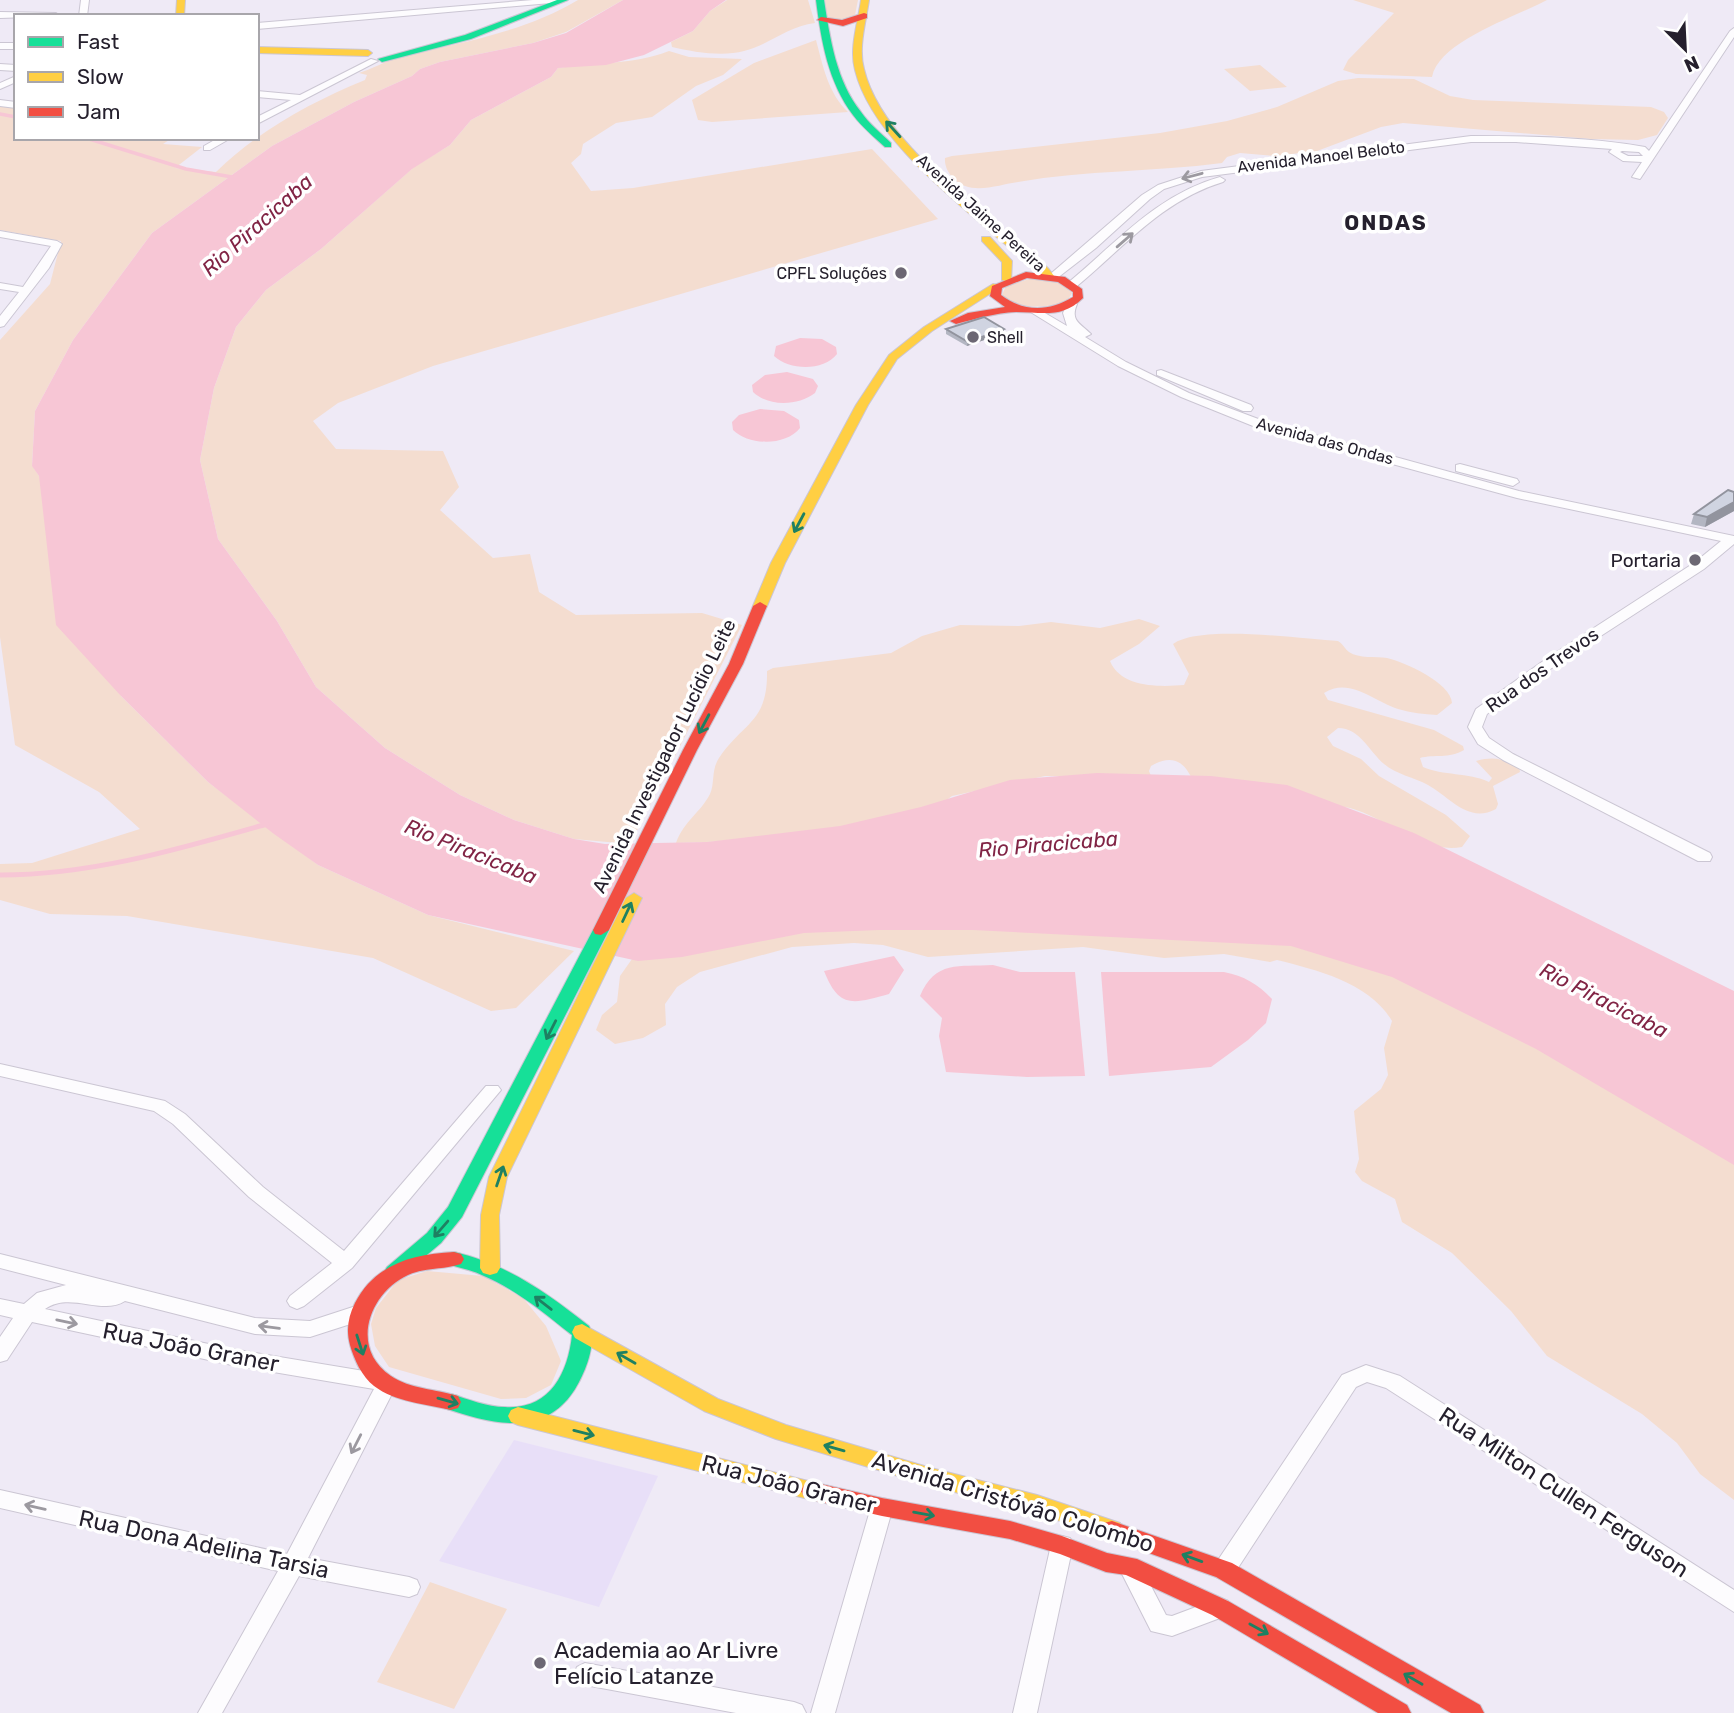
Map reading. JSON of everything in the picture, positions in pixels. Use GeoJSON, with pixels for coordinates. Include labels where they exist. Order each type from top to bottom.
{"type":"FeatureCollection","features":[{"type":"Feature","properties":{"kind":"main road"},"geometry":{"type":"LineString","coordinates":[[259,50],[373,57],[423,49],[504,25],[563,0]]}},
{"type":"Feature","properties":{"kind":"main road","name":"Avenida Jaime Pereira"},"geometry":{"type":"LineString","coordinates":[[820,1],[821,20],[833,67],[851,106],[909,167],[1002,254],[1008,269],[995,296],[1017,309]]}},
{"type":"Feature","properties":{"kind":"main road"},"geometry":{"type":"LineString","coordinates":[[821,20],[855,22],[865,8]]}},
{"type":"Feature","properties":{"kind":"main road","name":"Avenida Jaime Pereira"},"geometry":{"type":"LineString","coordinates":[[865,8],[858,67],[866,93],[883,118],[930,170],[1015,248],[1051,276]]}},
{"type":"Feature","properties":{"kind":"main road"},"geometry":{"type":"LineString","coordinates":[[1002,283],[1026,275],[1051,276],[1073,284],[1078,291],[1078,298],[1072,304]]}},
{"type":"Feature","properties":{"kind":"main road","name":"Avenida Investigador Lucídio Leite"},"geometry":{"type":"LineString","coordinates":[[394,1272],[434,1238],[455,1213],[582,970],[650,829],[736,664],[778,563],[862,405],[893,357],[928,329],[1002,283]]}},
{"type":"Feature","properties":{"kind":"main road","name":"Avenida Investigador Lucídio Leite"},"geometry":{"type":"LineString","coordinates":[[490,1268],[490,1215],[498,1177],[599,974],[667,828],[747,670],[863,422],[903,362],[947,325],[972,315],[1017,309],[1055,310],[1072,304]]}},
{"type":"Feature","properties":{"kind":"main road"},"geometry":{"type":"LineString","coordinates":[[439,1260],[469,1261],[490,1268],[512,1278],[582,1332],[583,1348],[579,1367],[569,1386],[543,1409],[517,1416],[494,1414],[385,1383],[358,1346],[356,1332],[359,1313],[366,1297],[385,1276],[405,1266],[439,1260]]}},
{"type":"Feature","properties":{"kind":"main road","name":"Avenida Cristóvão Colombo"},"geometry":{"type":"LineString","coordinates":[[582,1332],[711,1405],[783,1433],[930,1477],[1037,1504],[1224,1570],[1472,1713]]}},
{"type":"Feature","properties":{"kind":"main road","name":"Rua João Graner"},"geometry":{"type":"LineString","coordinates":[[517,1416],[882,1507],[1010,1530],[1062,1545]]}},
{"type":"Feature","properties":{"kind":"main road","name":"Avenida Cristóvão Colombo"},"geometry":{"type":"LineString","coordinates":[[1062,1545],[1106,1562],[1129,1566],[1220,1608],[1399,1713]]}},
{"type":"Feature","properties":{"kind":"street"},"geometry":{"type":"LineString","coordinates":[[259,26],[563,0]]}},
{"type":"Feature","properties":{"kind":"street"},"geometry":{"type":"LineString","coordinates":[[1637,177],[1734,31]]}},
{"type":"Feature","properties":{"kind":"street"},"geometry":{"type":"LineString","coordinates":[[259,120],[373,57]]}},
{"type":"Feature","properties":{"kind":"street"},"geometry":{"type":"LineString","coordinates":[[259,94],[300,98]]}},
{"type":"Feature","properties":{"kind":"street","name":"Avenida Manoel Beloto"},"geometry":{"type":"LineString","coordinates":[[1051,276],[1085,252],[1146,197],[1161,187],[1200,174],[1315,157],[1471,139],[1516,139],[1620,151]]}},
{"type":"Feature","properties":{"kind":"street"},"geometry":{"type":"LineString","coordinates":[[207,148],[222,140]]}},
{"type":"Feature","properties":{"kind":"street","name":"Avenida Manoel Beloto"},"geometry":{"type":"LineString","coordinates":[[1073,284],[1172,200],[1215,181],[1482,145],[1620,151]]}},
{"type":"Feature","properties":{"kind":"street"},"geometry":{"type":"LineString","coordinates":[[1620,151],[1634,160],[1650,158]]}},
{"type":"Feature","properties":{"kind":"street"},"geometry":{"type":"LineString","coordinates":[[0,234],[57,244],[49,262],[24,290],[0,324]]}},
{"type":"Feature","properties":{"kind":"street"},"geometry":{"type":"LineString","coordinates":[[0,286],[24,290]]}},
{"type":"Feature","properties":{"kind":"street","name":"Avenida das Ondas"},"geometry":{"type":"LineString","coordinates":[[1072,304],[1068,313],[1071,324],[1080,332],[1128,358],[1256,412],[1307,428],[1603,506],[1636,519]]}},
{"type":"Feature","properties":{"kind":"street","name":"Avenida das Ondas"},"geometry":{"type":"LineString","coordinates":[[1034,311],[1122,364],[1173,389],[1257,423],[1517,494],[1733,539]]}},
{"type":"Feature","properties":{"kind":"street"},"geometry":{"type":"LineString","coordinates":[[1173,389],[1242,412],[1256,412]]}},
{"type":"Feature","properties":{"kind":"street"},"geometry":{"type":"LineString","coordinates":[[1427,469],[1490,483],[1502,479]]}},
{"type":"Feature","properties":{"kind":"street"},"geometry":{"type":"LineString","coordinates":[[1517,494],[1530,493],[1603,506]]}},
{"type":"Feature","properties":{"kind":"street","name":"Rua dos Trevos"},"geometry":{"type":"LineString","coordinates":[[1704,857],[1508,757],[1483,741],[1475,727],[1480,712],[1551,662],[1699,566],[1733,539]]}},
{"type":"Feature","properties":{"kind":"street"},"geometry":{"type":"LineString","coordinates":[[0,1070],[159,1106],[179,1119],[256,1192],[345,1263]]}},
{"type":"Feature","properties":{"kind":"street"},"geometry":{"type":"LineString","coordinates":[[297,1301],[345,1263],[492,1090]]}},
{"type":"Feature","properties":{"kind":"street"},"geometry":{"type":"LineString","coordinates":[[0,1261],[255,1326],[310,1329],[359,1313]]}},
{"type":"Feature","properties":{"kind":"street"},"geometry":{"type":"LineString","coordinates":[[0,1354],[27,1314],[43,1298],[53,1294],[144,1297]]}},
{"type":"Feature","properties":{"kind":"street","name":"Rua João Graner"},"geometry":{"type":"LineString","coordinates":[[0,1307],[232,1357],[385,1383]]}},
{"type":"Feature","properties":{"kind":"street","name":"Rua Milton Cullen Ferguson"},"geometry":{"type":"LineString","coordinates":[[1224,1570],[1349,1381],[1366,1373],[1393,1382],[1734,1602]]}},
{"type":"Feature","properties":{"kind":"street"},"geometry":{"type":"LineString","coordinates":[[210,1713],[293,1565],[385,1383]]}},
{"type":"Feature","properties":{"kind":"street","name":"Rua Dona Adelina Tarsia"},"geometry":{"type":"LineString","coordinates":[[0,1499],[293,1565],[409,1587]]}},
{"type":"Feature","properties":{"kind":"street"},"geometry":{"type":"LineString","coordinates":[[823,1713],[882,1507]]}},
{"type":"Feature","properties":{"kind":"street"},"geometry":{"type":"LineString","coordinates":[[1025,1713],[1062,1545]]}},
{"type":"Feature","properties":{"kind":"street"},"geometry":{"type":"LineString","coordinates":[[1129,1566],[1159,1624],[1172,1626],[1220,1608]]}},
{"type":"Feature","properties":{"kind":"street"},"geometry":{"type":"LineString","coordinates":[[585,1674],[794,1713]]}},
{"type":"Feature","properties":{"kind":"shaded area"},"geometry":{"type":"Polygon","coordinates":[[[578,0],[623,0],[566,32],[533,43],[440,62],[420,69],[412,76],[354,102],[272,146],[152,233],[73,340],[35,411],[32,465],[39,476],[121,696],[208,782],[318,865],[428,915],[574,951],[516,1008],[491,1011],[373,958],[127,916],[50,914],[0,900],[0,864],[32,863],[140,829],[99,792],[15,745],[0,637],[0,340],[50,284],[61,241],[0,230],[0,106],[14,108],[14,140],[169,140],[163,144],[202,147],[175,168],[216,172],[249,143],[259,140],[259,136],[286,119],[365,80],[367,75],[359,73],[394,59],[513,29],[578,0]]]}},
{"type":"Feature","properties":{"kind":"shaded area"},"geometry":{"type":"Polygon","coordinates":[[[727,0],[808,0],[815,23],[736,53],[708,53],[672,47],[671,42],[693,31],[710,11],[727,0]]]}},
{"type":"Feature","properties":{"kind":"shaded area"},"geometry":{"type":"Polygon","coordinates":[[[825,0],[858,0],[855,15],[847,20],[827,19],[825,0]]]}},
{"type":"Feature","properties":{"kind":"shaded area"},"geometry":{"type":"Polygon","coordinates":[[[1353,0],[1547,0],[1463,41],[1438,64],[1432,77],[1356,74],[1343,70],[1348,60],[1394,13],[1353,0]]]}},
{"type":"Feature","properties":{"kind":"shaded area"},"geometry":{"type":"Polygon","coordinates":[[[816,40],[831,88],[848,112],[712,122],[698,120],[692,100],[754,63],[816,40]]]}},
{"type":"Feature","properties":{"kind":"shaded area"},"geometry":{"type":"Polygon","coordinates":[[[669,51],[689,57],[742,59],[723,75],[696,86],[652,117],[616,123],[583,144],[581,154],[571,163],[591,191],[633,188],[872,149],[938,219],[433,366],[338,403],[313,421],[336,449],[443,451],[459,487],[440,510],[493,558],[530,554],[539,592],[576,615],[702,613],[742,625],[630,844],[574,839],[514,820],[460,795],[385,748],[316,687],[277,621],[218,539],[200,460],[214,388],[236,327],[266,290],[321,249],[414,167],[450,145],[471,120],[551,77],[558,68],[628,61],[669,51]]]}},
{"type":"Feature","properties":{"kind":"shaded area"},"geometry":{"type":"Polygon","coordinates":[[[1260,65],[1287,87],[1250,91],[1224,69],[1260,65]]]}},
{"type":"Feature","properties":{"kind":"shaded area"},"geometry":{"type":"Polygon","coordinates":[[[1358,78],[1414,79],[1450,96],[1473,100],[1651,107],[1664,112],[1668,118],[1657,135],[1638,140],[1591,139],[1403,123],[1381,127],[1317,151],[1275,156],[1240,153],[1227,157],[1222,163],[1069,175],[985,188],[971,188],[961,184],[950,175],[946,167],[945,158],[952,156],[1160,133],[1227,121],[1277,107],[1338,81],[1358,78]]]}},
{"type":"Feature","properties":{"kind":"shaded area"},"geometry":{"type":"Polygon","coordinates":[[[1033,278],[1064,284],[1072,293],[1066,303],[1041,306],[1017,304],[1002,295],[1006,286],[1033,278]]]}},
{"type":"Feature","properties":{"kind":"shaded area"},"geometry":{"type":"Polygon","coordinates":[[[1139,619],[1160,626],[1139,644],[1110,661],[1115,670],[1132,681],[1164,686],[1184,685],[1189,674],[1173,644],[1186,638],[1228,634],[1338,641],[1353,654],[1387,658],[1426,674],[1444,688],[1452,703],[1437,715],[1418,713],[1398,709],[1361,692],[1343,688],[1324,693],[1328,700],[1434,730],[1463,746],[1464,750],[1453,754],[1420,758],[1423,767],[1489,782],[1492,778],[1476,761],[1493,759],[1519,767],[1520,772],[1493,786],[1498,804],[1496,809],[1477,813],[1460,807],[1428,785],[1389,768],[1352,732],[1338,728],[1327,737],[1333,746],[1361,759],[1379,776],[1446,815],[1470,836],[1462,847],[1433,845],[1350,808],[1193,781],[1181,764],[1171,760],[1151,766],[1151,776],[1045,776],[952,796],[944,802],[827,838],[676,843],[683,829],[710,794],[719,758],[759,712],[766,688],[767,671],[773,668],[891,653],[922,636],[960,625],[1019,626],[1051,622],[1100,628],[1139,619]]]}},
{"type":"Feature","properties":{"kind":"shaded area"},"geometry":{"type":"Polygon","coordinates":[[[797,914],[1371,943],[1734,1149],[1734,1500],[1700,1474],[1677,1443],[1642,1414],[1547,1356],[1511,1311],[1452,1253],[1402,1222],[1395,1199],[1362,1181],[1355,1172],[1359,1159],[1354,1111],[1381,1089],[1388,1075],[1384,1048],[1392,1021],[1370,997],[1356,988],[1341,980],[1293,964],[1224,954],[1164,958],[1083,947],[928,957],[883,945],[854,943],[792,947],[700,972],[677,987],[665,1004],[666,1025],[643,1038],[615,1044],[596,1030],[602,1015],[617,1002],[620,976],[632,959],[797,914]]]}},
{"type":"Feature","properties":{"kind":"shaded area"},"geometry":{"type":"Polygon","coordinates":[[[427,1271],[483,1276],[523,1298],[546,1326],[561,1361],[551,1385],[526,1398],[501,1399],[389,1367],[375,1346],[371,1324],[376,1308],[398,1280],[427,1271]]]}},
{"type":"Feature","properties":{"kind":"shaded area"},"geometry":{"type":"Polygon","coordinates":[[[514,1440],[658,1476],[599,1607],[439,1561],[514,1440]]]}},
{"type":"Feature","properties":{"kind":"shaded area"},"geometry":{"type":"Polygon","coordinates":[[[430,1582],[507,1609],[454,1709],[377,1682],[430,1582]]]}},
{"type":"Feature","properties":{"kind":"water","name":"Rio Piracicaba"},"geometry":{"type":"Polygon","coordinates":[[[623,0],[726,0],[710,11],[693,31],[644,55],[606,65],[558,68],[551,77],[471,120],[450,145],[412,169],[321,249],[266,290],[236,327],[214,388],[200,460],[218,539],[277,621],[316,687],[385,748],[460,795],[514,820],[574,839],[605,844],[707,842],[840,826],[921,807],[1010,780],[1097,773],[1211,776],[1287,785],[1414,833],[1734,991],[1734,1165],[1536,1049],[1392,977],[1291,946],[973,930],[879,930],[804,933],[682,957],[638,961],[428,915],[318,865],[274,834],[208,782],[121,696],[56,625],[39,476],[32,466],[35,411],[73,340],[152,233],[272,146],[354,102],[412,76],[420,69],[566,33],[623,0]]]}},
{"type":"Feature","properties":{"kind":"water"},"geometry":{"type":"Polygon","coordinates":[[[800,338],[822,339],[836,347],[837,354],[824,364],[807,367],[789,364],[774,356],[776,346],[800,338]]]}},
{"type":"Feature","properties":{"kind":"water"},"geometry":{"type":"Polygon","coordinates":[[[787,372],[813,379],[818,386],[815,393],[784,403],[767,400],[753,392],[752,385],[765,375],[787,372]]]}},
{"type":"Feature","properties":{"kind":"water"},"geometry":{"type":"Polygon","coordinates":[[[760,409],[784,411],[799,420],[800,428],[786,438],[767,442],[748,439],[733,430],[732,422],[739,415],[760,409]]]}},
{"type":"Feature","properties":{"kind":"water"},"geometry":{"type":"Polygon","coordinates":[[[894,956],[904,970],[889,994],[866,1000],[842,998],[835,992],[824,971],[894,956]]]}},
{"type":"Feature","properties":{"kind":"water"},"geometry":{"type":"Polygon","coordinates":[[[993,965],[1020,972],[1075,972],[1085,1076],[1027,1077],[946,1072],[939,1036],[942,1018],[920,996],[926,984],[941,971],[959,966],[993,965]]]}},
{"type":"Feature","properties":{"kind":"water"},"geometry":{"type":"Polygon","coordinates":[[[1101,972],[1224,972],[1250,981],[1272,999],[1266,1023],[1211,1067],[1109,1076],[1101,972]]]}},
{"type":"Feature","properties":{"kind":"building"},"geometry":{"type":"Polygon","coordinates":[[[984,317],[1004,329],[968,342],[946,329],[984,317]]]}},
{"type":"Feature","properties":{"kind":"building"},"geometry":{"type":"Polygon","coordinates":[[[1728,490],[1734,492],[1734,502],[1707,517],[1694,514],[1728,490]]]}},
{"type":"Feature","properties":{"kind":"waterway"},"geometry":{"type":"LineString","coordinates":[[0,114],[14,117]]}},
{"type":"Feature","properties":{"kind":"waterway"},"geometry":{"type":"LineString","coordinates":[[92,140],[186,169],[232,177]]}},
{"type":"Feature","properties":{"kind":"waterway"},"geometry":{"type":"LineString","coordinates":[[0,875],[68,871],[135,859],[267,824]]}},
{"type":"Feature","properties":{"kind":"traffic: fast"},"geometry":{"type":"LineString","coordinates":[[382,59],[468,37],[564,0]]}},
{"type":"Feature","properties":{"kind":"traffic: fast"},"geometry":{"type":"LineString","coordinates":[[820,0],[828,45],[842,88],[857,114],[888,145]]}},
{"type":"Feature","properties":{"kind":"traffic: fast"},"geometry":{"type":"LineString","coordinates":[[394,1272],[434,1238],[455,1212],[601,930]]}},
{"type":"Feature","properties":{"kind":"traffic: fast"},"geometry":{"type":"LineString","coordinates":[[451,1402],[504,1416],[522,1416],[538,1411],[562,1393],[570,1380],[577,1365],[582,1332],[523,1287],[473,1263],[454,1259]]}},
{"type":"Feature","properties":{"kind":"traffic: slow"},"geometry":{"type":"LineString","coordinates":[[180,14],[181,0]]}},
{"type":"Feature","properties":{"kind":"traffic: slow"},"geometry":{"type":"LineString","coordinates":[[865,0],[858,62],[867,91],[880,114],[920,161],[1004,238],[1040,265],[1049,276]]}},
{"type":"Feature","properties":{"kind":"traffic: slow"},"geometry":{"type":"LineString","coordinates":[[259,50],[368,53]]}},
{"type":"Feature","properties":{"kind":"traffic: slow"},"geometry":{"type":"LineString","coordinates":[[986,239],[1007,261],[1007,280]]}},
{"type":"Feature","properties":{"kind":"traffic: slow"},"geometry":{"type":"LineString","coordinates":[[760,606],[778,563],[862,405],[893,357],[928,329],[997,286]]}},
{"type":"Feature","properties":{"kind":"traffic: slow"},"geometry":{"type":"LineString","coordinates":[[490,1268],[490,1215],[498,1177],[634,898]]}},
{"type":"Feature","properties":{"kind":"traffic: slow"},"geometry":{"type":"LineString","coordinates":[[582,1332],[711,1405],[783,1433],[931,1477],[1037,1504],[1112,1530]]}},
{"type":"Feature","properties":{"kind":"traffic: slow"},"geometry":{"type":"LineString","coordinates":[[518,1416],[812,1491]]}},
{"type":"Feature","properties":{"kind":"traffic: jam"},"geometry":{"type":"LineString","coordinates":[[821,20],[843,23],[864,16]]}},
{"type":"Feature","properties":{"kind":"traffic: jam"},"geometry":{"type":"LineString","coordinates":[[1026,275],[1061,279],[1078,291],[1078,298],[1058,309],[1036,312],[1015,308],[995,296],[997,286],[1026,275]]}},
{"type":"Feature","properties":{"kind":"traffic: jam"},"geometry":{"type":"LineString","coordinates":[[956,321],[972,315],[1017,309]]}},
{"type":"Feature","properties":{"kind":"traffic: jam"},"geometry":{"type":"LineString","coordinates":[[601,930],[736,664],[760,606]]}},
{"type":"Feature","properties":{"kind":"traffic: jam"},"geometry":{"type":"LineString","coordinates":[[451,1402],[400,1389],[380,1379],[362,1352],[358,1324],[367,1298],[386,1278],[416,1263],[454,1259]]}},
{"type":"Feature","properties":{"kind":"traffic: jam"},"geometry":{"type":"LineString","coordinates":[[812,1491],[882,1507],[1010,1530],[1062,1545],[1106,1562],[1129,1566],[1220,1608],[1399,1713]]}},
{"type":"Feature","properties":{"kind":"traffic: jam"},"geometry":{"type":"LineString","coordinates":[[1112,1530],[1224,1570],[1472,1713]]}},
{"type":"Feature","properties":{"kind":"place","name":"CPFL Soluções"},"geometry":{"type":"Point","coordinates":[901,273]}},
{"type":"Feature","properties":{"kind":"place","name":"Shell"},"geometry":{"type":"Point","coordinates":[973,337]}},
{"type":"Feature","properties":{"kind":"place","name":"Portaria"},"geometry":{"type":"Point","coordinates":[1695,560]}},
{"type":"Feature","properties":{"kind":"place","name":"Academia ao Ar Livre Felício Latanze"},"geometry":{"type":"Point","coordinates":[540,1663]}},
{"type":"Feature","properties":{"kind":"district","name":"ONDAS"},"geometry":{"type":"Point","coordinates":[1386,222]}}]}
